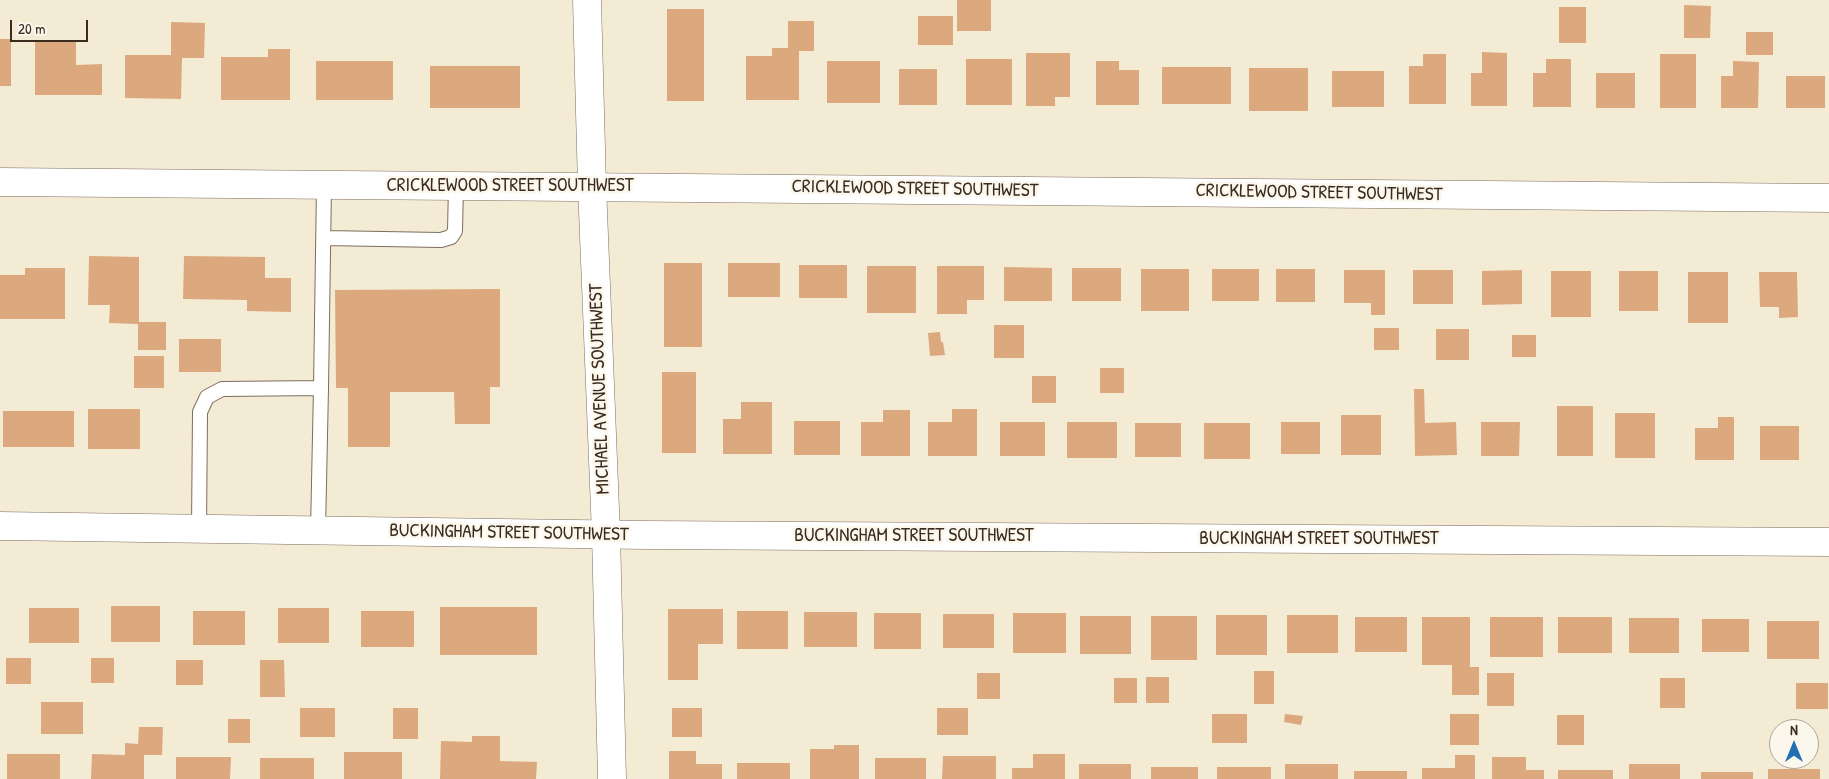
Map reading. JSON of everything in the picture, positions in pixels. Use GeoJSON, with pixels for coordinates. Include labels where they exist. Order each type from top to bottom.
{"type":"FeatureCollection","features":[{"type":"Feature","properties":{"kind":"street","name":"MICHAEL AVENUE SOUTHWEST"},"geometry":{"type":"LineString","coordinates":[[587,0],[592,186],[606,534],[612,779]]}},
{"type":"Feature","properties":{"kind":"street","name":"CRICKLEWOOD STREET SOUTHWEST"},"geometry":{"type":"LineString","coordinates":[[0,182],[1829,198]]}},
{"type":"Feature","properties":{"kind":"street","name":"BUCKINGHAM STREET SOUTHWEST"},"geometry":{"type":"LineString","coordinates":[[0,526],[606,534],[1829,542]]}},
{"type":"Feature","properties":{"kind":"lane"},"geometry":{"type":"LineString","coordinates":[[318,530],[324,185]]}},
{"type":"Feature","properties":{"kind":"lane"},"geometry":{"type":"LineString","coordinates":[[324,238],[441,240],[451,237],[455,231],[456,186]]}},
{"type":"Feature","properties":{"kind":"lane"},"geometry":{"type":"LineString","coordinates":[[199,529],[200,412],[207,397],[222,389],[321,388]]}},
{"type":"Feature","properties":{"kind":"building"},"geometry":{"type":"Polygon","coordinates":[[[957,0],[991,0],[991,31],[957,31],[957,0]]]}},
{"type":"Feature","properties":{"kind":"building"},"geometry":{"type":"Polygon","coordinates":[[[1684,5],[1711,6],[1710,38],[1684,38],[1684,5]]]}},
{"type":"Feature","properties":{"kind":"building"},"geometry":{"type":"Polygon","coordinates":[[[1559,7],[1586,7],[1586,43],[1559,43],[1559,7]]]}},
{"type":"Feature","properties":{"kind":"building"},"geometry":{"type":"Polygon","coordinates":[[[667,9],[704,9],[704,101],[667,101],[667,9]]]}},
{"type":"Feature","properties":{"kind":"building"},"geometry":{"type":"Polygon","coordinates":[[[918,16],[953,16],[953,45],[918,45],[918,16]]]}},
{"type":"Feature","properties":{"kind":"building"},"geometry":{"type":"Polygon","coordinates":[[[788,21],[814,21],[814,51],[799,51],[799,100],[746,100],[746,56],[772,56],[772,48],[788,48],[788,21]]]}},
{"type":"Feature","properties":{"kind":"building"},"geometry":{"type":"Polygon","coordinates":[[[171,22],[205,23],[204,58],[182,58],[181,99],[125,98],[125,55],[171,55],[171,22]]]}},
{"type":"Feature","properties":{"kind":"building"},"geometry":{"type":"Polygon","coordinates":[[[1746,32],[1773,32],[1773,55],[1746,55],[1746,32]]]}},
{"type":"Feature","properties":{"kind":"building"},"geometry":{"type":"Polygon","coordinates":[[[0,39],[11,39],[11,86],[0,86],[0,39]]]}},
{"type":"Feature","properties":{"kind":"building"},"geometry":{"type":"Polygon","coordinates":[[[35,41],[76,41],[76,65],[102,64],[102,95],[35,95],[35,41]]]}},
{"type":"Feature","properties":{"kind":"building"},"geometry":{"type":"Polygon","coordinates":[[[268,49],[290,49],[290,100],[221,100],[221,57],[268,57],[268,49]]]}},
{"type":"Feature","properties":{"kind":"building"},"geometry":{"type":"Polygon","coordinates":[[[1482,52],[1507,53],[1507,106],[1471,106],[1471,73],[1482,73],[1482,52]]]}},
{"type":"Feature","properties":{"kind":"building"},"geometry":{"type":"Polygon","coordinates":[[[1026,53],[1070,53],[1070,97],[1055,97],[1055,106],[1026,106],[1026,53]]]}},
{"type":"Feature","properties":{"kind":"building"},"geometry":{"type":"Polygon","coordinates":[[[1423,54],[1446,54],[1446,104],[1409,104],[1409,66],[1423,66],[1423,54]]]}},
{"type":"Feature","properties":{"kind":"building"},"geometry":{"type":"Polygon","coordinates":[[[1660,54],[1696,54],[1696,108],[1660,108],[1660,54]]]}},
{"type":"Feature","properties":{"kind":"building"},"geometry":{"type":"Polygon","coordinates":[[[966,59],[1012,59],[1012,105],[966,105],[966,59]]]}},
{"type":"Feature","properties":{"kind":"building"},"geometry":{"type":"Polygon","coordinates":[[[1546,59],[1571,59],[1571,107],[1533,107],[1533,73],[1546,73],[1546,59]]]}},
{"type":"Feature","properties":{"kind":"building"},"geometry":{"type":"Polygon","coordinates":[[[316,61],[393,61],[393,100],[316,100],[316,61]]]}},
{"type":"Feature","properties":{"kind":"building"},"geometry":{"type":"Polygon","coordinates":[[[827,61],[880,61],[880,103],[827,103],[827,61]]]}},
{"type":"Feature","properties":{"kind":"building"},"geometry":{"type":"Polygon","coordinates":[[[1096,61],[1119,61],[1119,70],[1139,70],[1139,105],[1096,105],[1096,61]]]}},
{"type":"Feature","properties":{"kind":"building"},"geometry":{"type":"Polygon","coordinates":[[[1733,61],[1759,62],[1758,108],[1721,108],[1721,76],[1733,76],[1733,61]]]}},
{"type":"Feature","properties":{"kind":"building"},"geometry":{"type":"Polygon","coordinates":[[[430,66],[520,66],[520,108],[430,108],[430,66]]]}},
{"type":"Feature","properties":{"kind":"building"},"geometry":{"type":"Polygon","coordinates":[[[1162,67],[1231,67],[1231,104],[1162,104],[1162,67]]]}},
{"type":"Feature","properties":{"kind":"building"},"geometry":{"type":"Polygon","coordinates":[[[1249,68],[1308,68],[1308,111],[1249,111],[1249,68]]]}},
{"type":"Feature","properties":{"kind":"building"},"geometry":{"type":"Polygon","coordinates":[[[899,69],[937,69],[937,105],[899,105],[899,69]]]}},
{"type":"Feature","properties":{"kind":"building"},"geometry":{"type":"Polygon","coordinates":[[[1332,71],[1384,71],[1384,107],[1332,107],[1332,71]]]}},
{"type":"Feature","properties":{"kind":"building"},"geometry":{"type":"Polygon","coordinates":[[[1596,73],[1635,73],[1635,108],[1596,108],[1596,73]]]}},
{"type":"Feature","properties":{"kind":"building"},"geometry":{"type":"Polygon","coordinates":[[[1786,76],[1825,76],[1825,108],[1786,108],[1786,76]]]}},
{"type":"Feature","properties":{"kind":"building"},"geometry":{"type":"Polygon","coordinates":[[[89,256],[139,257],[139,322],[166,322],[166,350],[138,350],[138,324],[109,323],[110,305],[88,305],[89,256]]]}},
{"type":"Feature","properties":{"kind":"building"},"geometry":{"type":"Polygon","coordinates":[[[184,256],[265,257],[265,278],[291,278],[291,312],[247,311],[247,300],[183,299],[184,256]]]}},
{"type":"Feature","properties":{"kind":"building"},"geometry":{"type":"Polygon","coordinates":[[[664,263],[702,263],[702,347],[664,347],[664,263]]]}},
{"type":"Feature","properties":{"kind":"building"},"geometry":{"type":"Polygon","coordinates":[[[728,263],[780,263],[780,297],[728,297],[728,263]]]}},
{"type":"Feature","properties":{"kind":"building"},"geometry":{"type":"Polygon","coordinates":[[[799,265],[847,265],[847,298],[799,298],[799,265]]]}},
{"type":"Feature","properties":{"kind":"building"},"geometry":{"type":"Polygon","coordinates":[[[867,266],[916,266],[916,313],[867,313],[867,266]]]}},
{"type":"Feature","properties":{"kind":"building"},"geometry":{"type":"Polygon","coordinates":[[[937,266],[984,266],[984,300],[967,300],[967,314],[937,314],[937,266]]]}},
{"type":"Feature","properties":{"kind":"building"},"geometry":{"type":"Polygon","coordinates":[[[1004,267],[1052,268],[1052,301],[1004,301],[1004,267]]]}},
{"type":"Feature","properties":{"kind":"building"},"geometry":{"type":"Polygon","coordinates":[[[25,268],[65,268],[65,319],[0,319],[0,275],[25,275],[25,268]]]}},
{"type":"Feature","properties":{"kind":"building"},"geometry":{"type":"Polygon","coordinates":[[[1072,268],[1121,268],[1121,301],[1072,301],[1072,268]]]}},
{"type":"Feature","properties":{"kind":"building"},"geometry":{"type":"Polygon","coordinates":[[[1141,269],[1189,269],[1189,311],[1141,311],[1141,269]]]}},
{"type":"Feature","properties":{"kind":"building"},"geometry":{"type":"Polygon","coordinates":[[[1212,269],[1259,269],[1259,301],[1212,301],[1212,269]]]}},
{"type":"Feature","properties":{"kind":"building"},"geometry":{"type":"Polygon","coordinates":[[[1276,269],[1315,269],[1315,302],[1276,302],[1276,269]]]}},
{"type":"Feature","properties":{"kind":"building"},"geometry":{"type":"Polygon","coordinates":[[[1344,270],[1385,270],[1385,315],[1371,315],[1371,303],[1344,303],[1344,270]]]}},
{"type":"Feature","properties":{"kind":"building"},"geometry":{"type":"Polygon","coordinates":[[[1413,270],[1453,270],[1453,304],[1413,304],[1413,270]]]}},
{"type":"Feature","properties":{"kind":"building"},"geometry":{"type":"Polygon","coordinates":[[[1522,270],[1522,304],[1482,305],[1482,271],[1522,270]]]}},
{"type":"Feature","properties":{"kind":"building"},"geometry":{"type":"Polygon","coordinates":[[[1551,271],[1591,271],[1591,317],[1551,317],[1551,271]]]}},
{"type":"Feature","properties":{"kind":"building"},"geometry":{"type":"Polygon","coordinates":[[[1619,271],[1658,271],[1658,311],[1619,311],[1619,271]]]}},
{"type":"Feature","properties":{"kind":"building"},"geometry":{"type":"Polygon","coordinates":[[[1688,272],[1728,272],[1728,323],[1688,323],[1688,272]]]}},
{"type":"Feature","properties":{"kind":"building"},"geometry":{"type":"Polygon","coordinates":[[[1759,272],[1797,272],[1798,317],[1779,318],[1779,307],[1760,307],[1759,272]]]}},
{"type":"Feature","properties":{"kind":"building"},"geometry":{"type":"Polygon","coordinates":[[[500,289],[500,387],[490,387],[490,424],[455,424],[454,392],[390,392],[390,447],[348,447],[348,388],[336,388],[335,290],[500,289]]]}},
{"type":"Feature","properties":{"kind":"building"},"geometry":{"type":"Polygon","coordinates":[[[994,325],[1024,325],[1024,358],[994,358],[994,325]]]}},
{"type":"Feature","properties":{"kind":"building"},"geometry":{"type":"Polygon","coordinates":[[[1374,328],[1399,328],[1399,350],[1374,350],[1374,328]]]}},
{"type":"Feature","properties":{"kind":"building"},"geometry":{"type":"Polygon","coordinates":[[[1436,329],[1469,329],[1469,360],[1436,360],[1436,329]]]}},
{"type":"Feature","properties":{"kind":"building"},"geometry":{"type":"Polygon","coordinates":[[[940,332],[945,355],[930,356],[928,333],[940,332]]]}},
{"type":"Feature","properties":{"kind":"building"},"geometry":{"type":"Polygon","coordinates":[[[1512,335],[1536,335],[1536,357],[1512,357],[1512,335]]]}},
{"type":"Feature","properties":{"kind":"building"},"geometry":{"type":"Polygon","coordinates":[[[179,339],[221,339],[221,372],[179,372],[179,339]]]}},
{"type":"Feature","properties":{"kind":"building"},"geometry":{"type":"Polygon","coordinates":[[[134,356],[164,356],[164,388],[134,388],[134,356]]]}},
{"type":"Feature","properties":{"kind":"building"},"geometry":{"type":"Polygon","coordinates":[[[1100,368],[1124,368],[1124,393],[1100,393],[1100,368]]]}},
{"type":"Feature","properties":{"kind":"building"},"geometry":{"type":"Polygon","coordinates":[[[662,372],[696,372],[696,453],[662,453],[662,372]]]}},
{"type":"Feature","properties":{"kind":"building"},"geometry":{"type":"Polygon","coordinates":[[[1032,376],[1056,376],[1056,403],[1032,403],[1032,376]]]}},
{"type":"Feature","properties":{"kind":"building"},"geometry":{"type":"Polygon","coordinates":[[[1414,389],[1424,389],[1425,423],[1456,422],[1457,455],[1415,456],[1414,389]]]}},
{"type":"Feature","properties":{"kind":"building"},"geometry":{"type":"Polygon","coordinates":[[[741,402],[772,402],[772,454],[723,454],[723,419],[741,419],[741,402]]]}},
{"type":"Feature","properties":{"kind":"building"},"geometry":{"type":"Polygon","coordinates":[[[1557,406],[1593,406],[1593,456],[1557,456],[1557,406]]]}},
{"type":"Feature","properties":{"kind":"building"},"geometry":{"type":"Polygon","coordinates":[[[88,409],[140,409],[140,449],[88,449],[88,409]]]}},
{"type":"Feature","properties":{"kind":"building"},"geometry":{"type":"Polygon","coordinates":[[[952,409],[977,409],[977,456],[928,456],[928,422],[952,422],[952,409]]]}},
{"type":"Feature","properties":{"kind":"building"},"geometry":{"type":"Polygon","coordinates":[[[883,410],[910,410],[910,456],[861,456],[861,422],[883,422],[883,410]]]}},
{"type":"Feature","properties":{"kind":"building"},"geometry":{"type":"Polygon","coordinates":[[[3,411],[74,411],[74,447],[3,447],[3,411]]]}},
{"type":"Feature","properties":{"kind":"building"},"geometry":{"type":"Polygon","coordinates":[[[1615,413],[1655,413],[1655,458],[1615,458],[1615,413]]]}},
{"type":"Feature","properties":{"kind":"building"},"geometry":{"type":"Polygon","coordinates":[[[1341,415],[1381,415],[1381,455],[1341,455],[1341,415]]]}},
{"type":"Feature","properties":{"kind":"building"},"geometry":{"type":"Polygon","coordinates":[[[1718,417],[1734,417],[1734,460],[1695,460],[1695,428],[1718,428],[1718,417]]]}},
{"type":"Feature","properties":{"kind":"building"},"geometry":{"type":"Polygon","coordinates":[[[794,421],[840,421],[840,455],[794,455],[794,421]]]}},
{"type":"Feature","properties":{"kind":"building"},"geometry":{"type":"Polygon","coordinates":[[[1000,422],[1045,422],[1045,456],[1000,456],[1000,422]]]}},
{"type":"Feature","properties":{"kind":"building"},"geometry":{"type":"Polygon","coordinates":[[[1067,422],[1117,422],[1117,458],[1067,458],[1067,422]]]}},
{"type":"Feature","properties":{"kind":"building"},"geometry":{"type":"Polygon","coordinates":[[[1281,422],[1320,422],[1320,454],[1281,454],[1281,422]]]}},
{"type":"Feature","properties":{"kind":"building"},"geometry":{"type":"Polygon","coordinates":[[[1481,422],[1520,422],[1519,456],[1481,456],[1481,422]]]}},
{"type":"Feature","properties":{"kind":"building"},"geometry":{"type":"Polygon","coordinates":[[[1135,423],[1181,423],[1181,457],[1135,457],[1135,423]]]}},
{"type":"Feature","properties":{"kind":"building"},"geometry":{"type":"Polygon","coordinates":[[[1204,423],[1250,423],[1250,459],[1204,459],[1204,423]]]}},
{"type":"Feature","properties":{"kind":"building"},"geometry":{"type":"Polygon","coordinates":[[[1760,426],[1799,426],[1799,460],[1760,460],[1760,426]]]}},
{"type":"Feature","properties":{"kind":"building"},"geometry":{"type":"Polygon","coordinates":[[[111,606],[160,606],[160,642],[111,642],[111,606]]]}},
{"type":"Feature","properties":{"kind":"building"},"geometry":{"type":"Polygon","coordinates":[[[440,607],[537,607],[537,655],[440,655],[440,607]]]}},
{"type":"Feature","properties":{"kind":"building"},"geometry":{"type":"Polygon","coordinates":[[[29,608],[79,608],[79,643],[29,643],[29,608]]]}},
{"type":"Feature","properties":{"kind":"building"},"geometry":{"type":"Polygon","coordinates":[[[278,608],[329,608],[329,643],[278,643],[278,608]]]}},
{"type":"Feature","properties":{"kind":"building"},"geometry":{"type":"Polygon","coordinates":[[[668,609],[723,609],[723,644],[698,644],[698,680],[668,680],[668,609]]]}},
{"type":"Feature","properties":{"kind":"building"},"geometry":{"type":"Polygon","coordinates":[[[193,611],[245,611],[245,645],[193,645],[193,611]]]}},
{"type":"Feature","properties":{"kind":"building"},"geometry":{"type":"Polygon","coordinates":[[[361,611],[414,611],[414,647],[361,647],[361,611]]]}},
{"type":"Feature","properties":{"kind":"building"},"geometry":{"type":"Polygon","coordinates":[[[737,611],[788,611],[788,649],[737,649],[737,611]]]}},
{"type":"Feature","properties":{"kind":"building"},"geometry":{"type":"Polygon","coordinates":[[[804,612],[857,612],[857,647],[804,647],[804,612]]]}},
{"type":"Feature","properties":{"kind":"building"},"geometry":{"type":"Polygon","coordinates":[[[874,613],[921,613],[921,649],[874,649],[874,613]]]}},
{"type":"Feature","properties":{"kind":"building"},"geometry":{"type":"Polygon","coordinates":[[[1013,613],[1066,613],[1066,653],[1013,653],[1013,613]]]}},
{"type":"Feature","properties":{"kind":"building"},"geometry":{"type":"Polygon","coordinates":[[[943,614],[994,614],[994,648],[943,648],[943,614]]]}},
{"type":"Feature","properties":{"kind":"building"},"geometry":{"type":"Polygon","coordinates":[[[1216,615],[1267,615],[1267,655],[1216,655],[1216,615]]]}},
{"type":"Feature","properties":{"kind":"building"},"geometry":{"type":"Polygon","coordinates":[[[1287,615],[1338,615],[1338,653],[1287,653],[1287,615]]]}},
{"type":"Feature","properties":{"kind":"building"},"geometry":{"type":"Polygon","coordinates":[[[1080,616],[1131,616],[1131,654],[1080,654],[1080,616]]]}},
{"type":"Feature","properties":{"kind":"building"},"geometry":{"type":"Polygon","coordinates":[[[1151,616],[1197,616],[1197,660],[1151,660],[1151,616]]]}},
{"type":"Feature","properties":{"kind":"building"},"geometry":{"type":"Polygon","coordinates":[[[1355,617],[1407,617],[1407,652],[1355,652],[1355,617]]]}},
{"type":"Feature","properties":{"kind":"building"},"geometry":{"type":"Polygon","coordinates":[[[1422,617],[1470,617],[1470,667],[1479,667],[1479,695],[1452,695],[1452,665],[1422,665],[1422,617]]]}},
{"type":"Feature","properties":{"kind":"building"},"geometry":{"type":"Polygon","coordinates":[[[1490,617],[1543,617],[1543,657],[1490,657],[1490,617]]]}},
{"type":"Feature","properties":{"kind":"building"},"geometry":{"type":"Polygon","coordinates":[[[1558,617],[1612,617],[1612,653],[1558,653],[1558,617]]]}},
{"type":"Feature","properties":{"kind":"building"},"geometry":{"type":"Polygon","coordinates":[[[1629,618],[1679,618],[1679,653],[1629,653],[1629,618]]]}},
{"type":"Feature","properties":{"kind":"building"},"geometry":{"type":"Polygon","coordinates":[[[1702,619],[1749,619],[1749,652],[1702,652],[1702,619]]]}},
{"type":"Feature","properties":{"kind":"building"},"geometry":{"type":"Polygon","coordinates":[[[1767,621],[1819,621],[1819,659],[1767,659],[1767,621]]]}},
{"type":"Feature","properties":{"kind":"building"},"geometry":{"type":"Polygon","coordinates":[[[6,658],[31,658],[31,684],[6,684],[6,658]]]}},
{"type":"Feature","properties":{"kind":"building"},"geometry":{"type":"Polygon","coordinates":[[[91,658],[114,658],[114,683],[91,683],[91,658]]]}},
{"type":"Feature","properties":{"kind":"building"},"geometry":{"type":"Polygon","coordinates":[[[176,660],[203,660],[203,685],[176,685],[176,660]]]}},
{"type":"Feature","properties":{"kind":"building"},"geometry":{"type":"Polygon","coordinates":[[[260,660],[284,660],[285,697],[260,697],[260,660]]]}},
{"type":"Feature","properties":{"kind":"building"},"geometry":{"type":"Polygon","coordinates":[[[1254,671],[1274,671],[1274,704],[1254,704],[1254,671]]]}},
{"type":"Feature","properties":{"kind":"building"},"geometry":{"type":"Polygon","coordinates":[[[977,673],[1000,673],[1000,699],[977,699],[977,673]]]}},
{"type":"Feature","properties":{"kind":"building"},"geometry":{"type":"Polygon","coordinates":[[[1487,673],[1514,673],[1514,706],[1487,706],[1487,673]]]}},
{"type":"Feature","properties":{"kind":"building"},"geometry":{"type":"Polygon","coordinates":[[[1146,677],[1169,677],[1169,703],[1146,703],[1146,677]]]}},
{"type":"Feature","properties":{"kind":"building"},"geometry":{"type":"Polygon","coordinates":[[[1114,678],[1137,678],[1137,703],[1114,703],[1114,678]]]}},
{"type":"Feature","properties":{"kind":"building"},"geometry":{"type":"Polygon","coordinates":[[[1660,678],[1685,678],[1685,708],[1660,708],[1660,678]]]}},
{"type":"Feature","properties":{"kind":"building"},"geometry":{"type":"Polygon","coordinates":[[[1796,683],[1828,683],[1828,709],[1796,709],[1796,683]]]}},
{"type":"Feature","properties":{"kind":"building"},"geometry":{"type":"Polygon","coordinates":[[[41,702],[83,702],[83,734],[41,734],[41,702]]]}},
{"type":"Feature","properties":{"kind":"building"},"geometry":{"type":"Polygon","coordinates":[[[300,708],[335,708],[335,737],[300,737],[300,708]]]}},
{"type":"Feature","properties":{"kind":"building"},"geometry":{"type":"Polygon","coordinates":[[[393,708],[418,708],[418,739],[393,739],[393,708]]]}},
{"type":"Feature","properties":{"kind":"building"},"geometry":{"type":"Polygon","coordinates":[[[672,708],[702,708],[702,737],[672,737],[672,708]]]}},
{"type":"Feature","properties":{"kind":"building"},"geometry":{"type":"Polygon","coordinates":[[[937,708],[968,708],[968,735],[937,735],[937,708]]]}},
{"type":"Feature","properties":{"kind":"building"},"geometry":{"type":"Polygon","coordinates":[[[1212,714],[1247,714],[1247,743],[1212,743],[1212,714]]]}},
{"type":"Feature","properties":{"kind":"building"},"geometry":{"type":"Polygon","coordinates":[[[1285,714],[1303,716],[1301,725],[1284,722],[1285,714]]]}},
{"type":"Feature","properties":{"kind":"building"},"geometry":{"type":"Polygon","coordinates":[[[1450,714],[1479,714],[1479,745],[1450,745],[1450,714]]]}},
{"type":"Feature","properties":{"kind":"building"},"geometry":{"type":"Polygon","coordinates":[[[1557,715],[1584,715],[1584,745],[1557,745],[1557,715]]]}},
{"type":"Feature","properties":{"kind":"building"},"geometry":{"type":"Polygon","coordinates":[[[228,719],[250,719],[250,743],[228,743],[228,719]]]}},
{"type":"Feature","properties":{"kind":"building"},"geometry":{"type":"Polygon","coordinates":[[[139,727],[163,727],[162,755],[144,755],[144,779],[91,779],[92,754],[125,755],[125,743],[138,744],[139,727]]]}},
{"type":"Feature","properties":{"kind":"building"},"geometry":{"type":"Polygon","coordinates":[[[472,736],[500,736],[500,761],[537,762],[536,779],[440,779],[441,741],[472,742],[472,736]]]}},
{"type":"Feature","properties":{"kind":"building"},"geometry":{"type":"Polygon","coordinates":[[[834,745],[859,745],[859,779],[810,779],[810,749],[834,749],[834,745]]]}},
{"type":"Feature","properties":{"kind":"building"},"geometry":{"type":"Polygon","coordinates":[[[669,751],[696,751],[696,764],[722,764],[722,779],[669,779],[669,751]]]}},
{"type":"Feature","properties":{"kind":"building"},"geometry":{"type":"Polygon","coordinates":[[[344,752],[402,752],[402,779],[344,779],[344,752]]]}},
{"type":"Feature","properties":{"kind":"building"},"geometry":{"type":"Polygon","coordinates":[[[7,754],[60,754],[60,779],[7,779],[7,754]]]}},
{"type":"Feature","properties":{"kind":"building"},"geometry":{"type":"Polygon","coordinates":[[[1033,754],[1065,754],[1065,779],[1012,779],[1012,768],[1033,768],[1033,754]]]}},
{"type":"Feature","properties":{"kind":"building"},"geometry":{"type":"Polygon","coordinates":[[[1455,755],[1475,755],[1475,779],[1422,779],[1422,768],[1455,768],[1455,755]]]}},
{"type":"Feature","properties":{"kind":"building"},"geometry":{"type":"Polygon","coordinates":[[[943,756],[996,756],[996,779],[942,779],[943,756]]]}},
{"type":"Feature","properties":{"kind":"building"},"geometry":{"type":"Polygon","coordinates":[[[176,757],[231,757],[230,779],[176,779],[176,757]]]}},
{"type":"Feature","properties":{"kind":"building"},"geometry":{"type":"Polygon","coordinates":[[[1492,757],[1526,757],[1526,770],[1544,770],[1544,779],[1492,779],[1492,757]]]}},
{"type":"Feature","properties":{"kind":"building"},"geometry":{"type":"Polygon","coordinates":[[[260,758],[314,758],[314,779],[260,779],[260,758]]]}},
{"type":"Feature","properties":{"kind":"building"},"geometry":{"type":"Polygon","coordinates":[[[875,758],[926,758],[926,779],[875,779],[875,758]]]}},
{"type":"Feature","properties":{"kind":"building"},"geometry":{"type":"Polygon","coordinates":[[[737,763],[790,763],[790,779],[737,779],[737,763]]]}},
{"type":"Feature","properties":{"kind":"building"},"geometry":{"type":"Polygon","coordinates":[[[1079,764],[1131,764],[1131,779],[1079,779],[1079,764]]]}},
{"type":"Feature","properties":{"kind":"building"},"geometry":{"type":"Polygon","coordinates":[[[1285,764],[1338,764],[1338,779],[1285,779],[1285,764]]]}},
{"type":"Feature","properties":{"kind":"building"},"geometry":{"type":"Polygon","coordinates":[[[1629,764],[1680,764],[1680,779],[1629,779],[1629,764]]]}},
{"type":"Feature","properties":{"kind":"building"},"geometry":{"type":"Polygon","coordinates":[[[1151,767],[1198,767],[1198,779],[1151,779],[1151,767]]]}},
{"type":"Feature","properties":{"kind":"building"},"geometry":{"type":"Polygon","coordinates":[[[1217,767],[1271,767],[1271,779],[1217,779],[1217,767]]]}},
{"type":"Feature","properties":{"kind":"building"},"geometry":{"type":"Polygon","coordinates":[[[1768,769],[1820,769],[1820,779],[1768,779],[1768,769]]]}},
{"type":"Feature","properties":{"kind":"building"},"geometry":{"type":"Polygon","coordinates":[[[1558,770],[1613,770],[1613,779],[1558,779],[1558,770]]]}},
{"type":"Feature","properties":{"kind":"building"},"geometry":{"type":"Polygon","coordinates":[[[1354,771],[1407,771],[1407,779],[1354,779],[1354,771]]]}},
{"type":"Feature","properties":{"kind":"building"},"geometry":{"type":"Polygon","coordinates":[[[1701,772],[1753,772],[1753,779],[1701,779],[1701,772]]]}}]}
